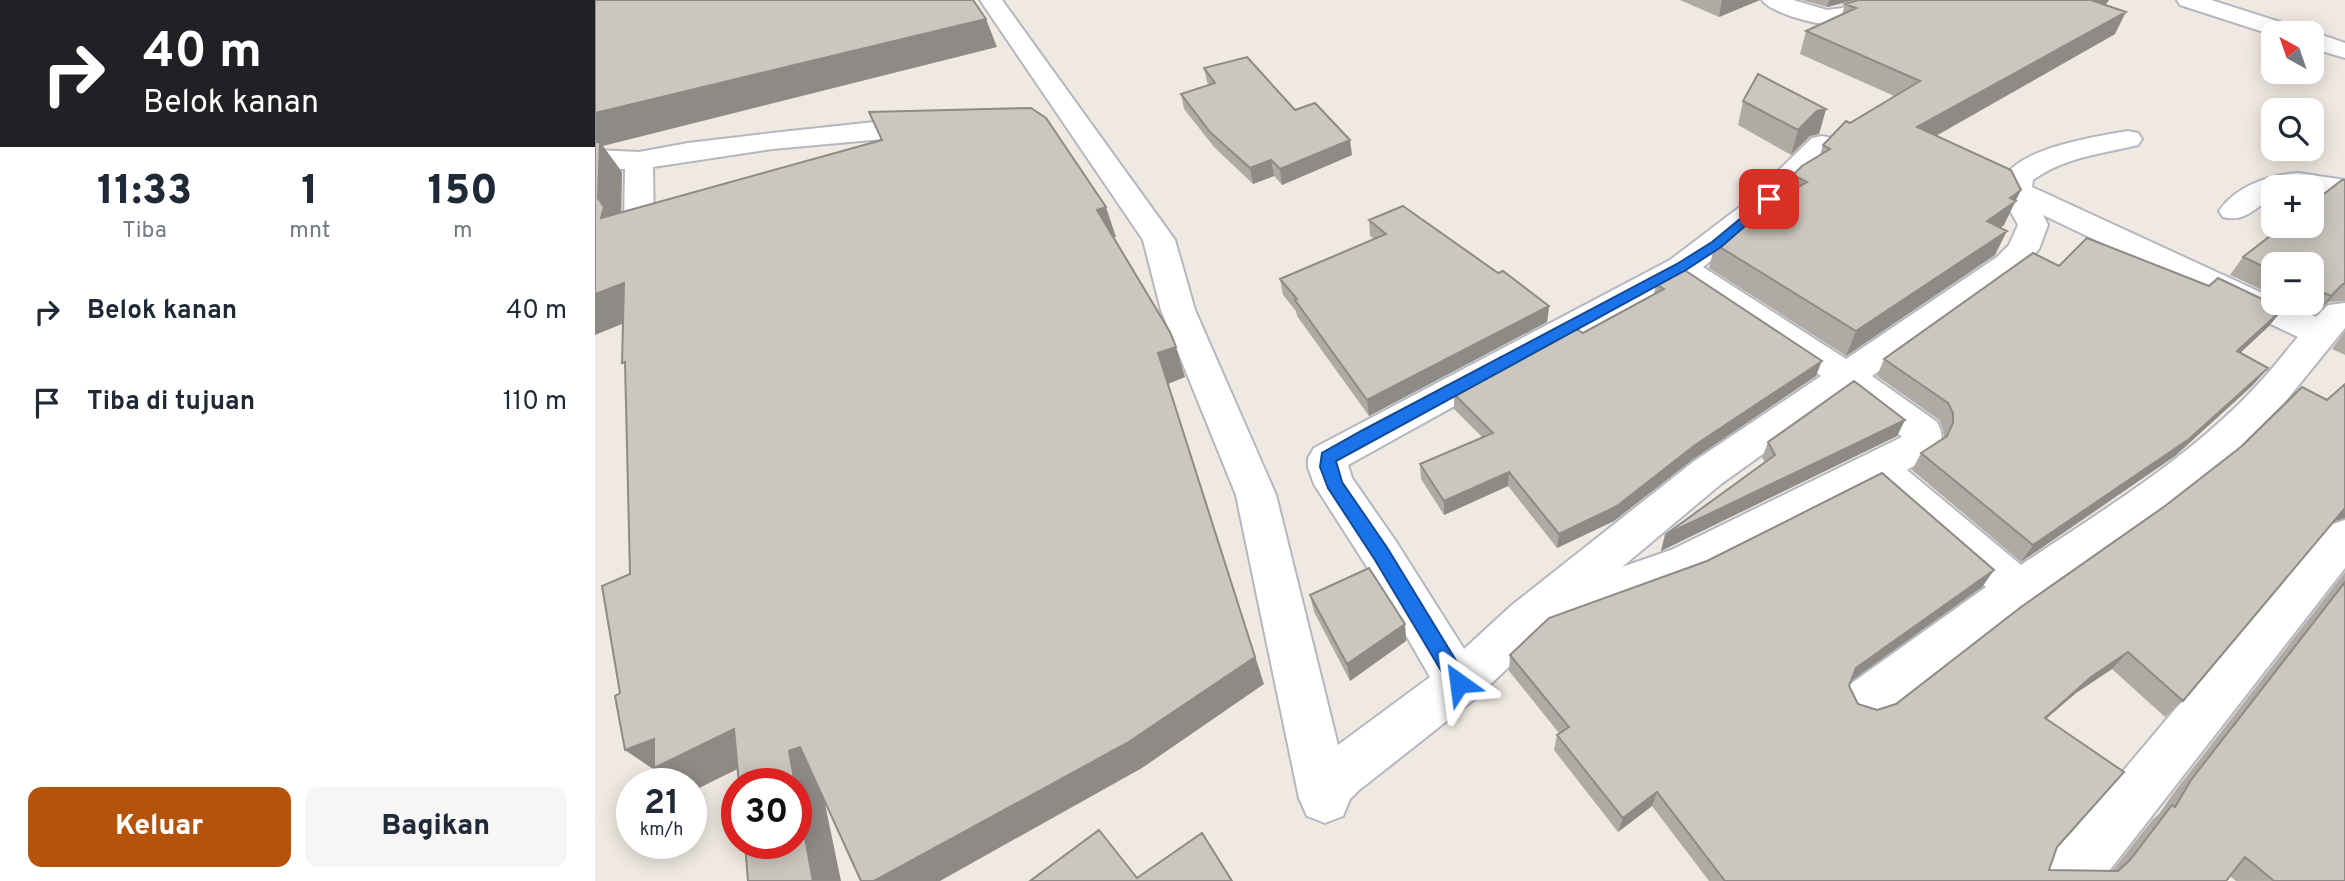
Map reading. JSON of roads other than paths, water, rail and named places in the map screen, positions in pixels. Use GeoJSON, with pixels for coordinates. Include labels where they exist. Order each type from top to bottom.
{"type":"FeatureCollection","features":[{"type":"Feature","properties":{"kind":"street"},"geometry":{"type":"LineString","coordinates":[[991,0],[1159,240],[1178,310],[1256,495],[1325,798],[1331,783],[1340,774],[1459,683],[1528,618],[1707,473],[2008,264],[2023,249],[2033,225],[2017,191],[2019,177],[2045,159],[2128,139]]}},
{"type":"Feature","properties":{"kind":"street"},"geometry":{"type":"LineString","coordinates":[[1773,0],[1814,17],[1828,19],[1846,16],[1882,0]]}},
{"type":"Feature","properties":{"kind":"street"},"geometry":{"type":"LineString","coordinates":[[2188,0],[2261,23]]}},
{"type":"Feature","properties":{"kind":"street"},"geometry":{"type":"LineString","coordinates":[[2324,44],[2345,51]]}},
{"type":"Feature","properties":{"kind":"street"},"geometry":{"type":"LineString","coordinates":[[1046,124],[1086,134]]}},
{"type":"Feature","properties":{"kind":"street"},"geometry":{"type":"LineString","coordinates":[[595,159],[639,161],[688,151],[884,128],[960,127]]}},
{"type":"Feature","properties":{"kind":"street"},"geometry":{"type":"LineString","coordinates":[[1459,683],[1382,555],[1334,484],[1328,458],[1380,427],[1681,267],[1716,244],[1756,211],[1822,144]]}},
{"type":"Feature","properties":{"kind":"street"},"geometry":{"type":"LineString","coordinates":[[639,161],[639,228]]}},
{"type":"Feature","properties":{"kind":"street"},"geometry":{"type":"LineString","coordinates":[[2234,211],[2253,194],[2274,183],[2305,181],[2345,189]]}},
{"type":"Feature","properties":{"kind":"street"},"geometry":{"type":"LineString","coordinates":[[1866,701],[1990,607],[2133,511],[2210,452],[2272,393],[2330,323],[2017,191]]}},
{"type":"Feature","properties":{"kind":"street"},"geometry":{"type":"LineString","coordinates":[[1528,618],[1686,563],[1878,468],[1916,447],[1924,439],[1923,432],[1847,376],[1681,267]]}},
{"type":"Feature","properties":{"kind":"street"},"geometry":{"type":"LineString","coordinates":[[1878,468],[2019,590]]}},
{"type":"Feature","properties":{"kind":"street"},"geometry":{"type":"LineString","coordinates":[[2061,881],[2098,841],[2345,537]]}}]}
